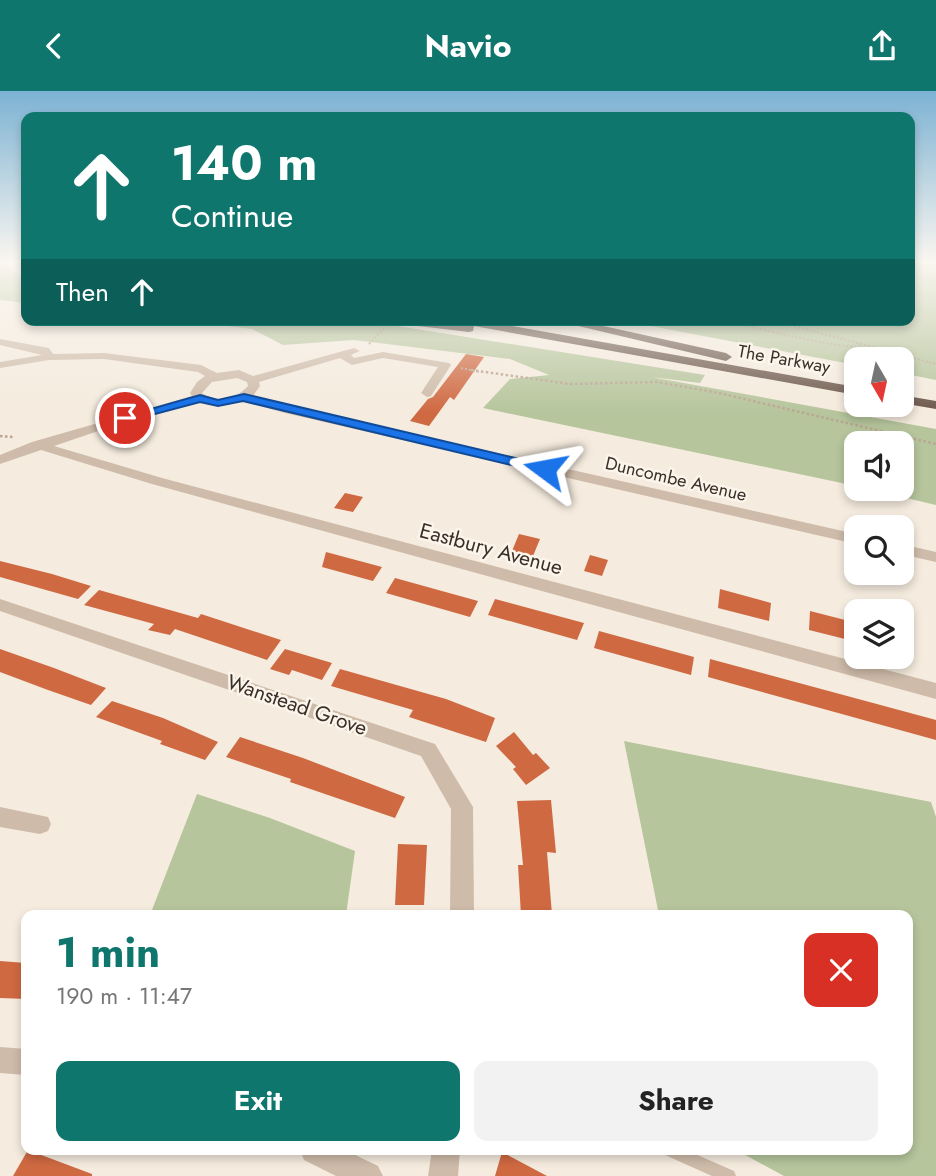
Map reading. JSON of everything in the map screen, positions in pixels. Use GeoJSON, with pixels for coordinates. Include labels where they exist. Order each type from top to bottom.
{"type":"FeatureCollection","features":[{"type":"Feature","properties":{"kind":"highway"},"geometry":{"type":"LineString","coordinates":[[456,326],[529,334]]}},
{"type":"Feature","properties":{"kind":"highway","name":"The Parkway"},"geometry":{"type":"LineString","coordinates":[[488,326],[844,389]]}},
{"type":"Feature","properties":{"kind":"highway","name":"The Parkway"},"geometry":{"type":"LineString","coordinates":[[544,326],[844,379]]}},
{"type":"Feature","properties":{"kind":"highway"},"geometry":{"type":"LineString","coordinates":[[586,326],[767,366]]}},
{"type":"Feature","properties":{"kind":"highway"},"geometry":{"type":"LineString","coordinates":[[914,391],[936,394]]}},
{"type":"Feature","properties":{"kind":"highway"},"geometry":{"type":"LineString","coordinates":[[914,401],[936,405]]}},
{"type":"Feature","properties":{"kind":"street"},"geometry":{"type":"LineString","coordinates":[[0,342],[34,346],[46,350],[49,357]]}},
{"type":"Feature","properties":{"kind":"street"},"geometry":{"type":"LineString","coordinates":[[200,398],[196,393],[199,386],[214,376],[239,374],[252,380],[364,348]]}},
{"type":"Feature","properties":{"kind":"street"},"geometry":{"type":"LineString","coordinates":[[342,354],[352,362],[383,355],[445,365],[426,393]]}},
{"type":"Feature","properties":{"kind":"street"},"geometry":{"type":"LineString","coordinates":[[0,365],[49,357],[104,356],[201,369],[214,376]]}},
{"type":"Feature","properties":{"kind":"street"},"geometry":{"type":"LineString","coordinates":[[0,460],[37,445],[171,404],[200,398],[218,403],[244,397],[254,386],[252,380]]}},
{"type":"Feature","properties":{"kind":"street","name":"Duncombe Avenue"},"geometry":{"type":"LineString","coordinates":[[244,397],[299,412],[844,536]]}},
{"type":"Feature","properties":{"kind":"street","name":"Eastbury Avenue"},"geometry":{"type":"LineString","coordinates":[[37,445],[157,481],[936,691]]}},
{"type":"Feature","properties":{"kind":"street"},"geometry":{"type":"LineString","coordinates":[[914,552],[936,557]]}},
{"type":"Feature","properties":{"kind":"street","name":"Wanstead Grove"},"geometry":{"type":"LineString","coordinates":[[0,605],[428,750],[462,807],[463,910]]}},
{"type":"Feature","properties":{"kind":"street"},"geometry":{"type":"LineString","coordinates":[[0,817],[40,824]]}},
{"type":"Feature","properties":{"kind":"street"},"geometry":{"type":"LineString","coordinates":[[0,1060],[21,1062]]}},
{"type":"Feature","properties":{"kind":"street"},"geometry":{"type":"LineString","coordinates":[[324,1155],[368,1176]]}},
{"type":"Feature","properties":{"kind":"street"},"geometry":{"type":"LineString","coordinates":[[443,1176],[445,1155]]}},
{"type":"Feature","properties":{"kind":"lane"},"geometry":{"type":"LineString","coordinates":[[681,1155],[729,1176]]}},
{"type":"Feature","properties":{"kind":"path"},"geometry":{"type":"LineString","coordinates":[[364,348],[386,326]]}},
{"type":"Feature","properties":{"kind":"path"},"geometry":{"type":"LineString","coordinates":[[754,326],[830,347],[844,347]]}},
{"type":"Feature","properties":{"kind":"path"},"geometry":{"type":"LineString","coordinates":[[796,326],[866,347]]}},
{"type":"Feature","properties":{"kind":"path"},"geometry":{"type":"LineString","coordinates":[[914,359],[936,364]]}},
{"type":"Feature","properties":{"kind":"path"},"geometry":{"type":"LineString","coordinates":[[445,365],[500,376],[528,377],[570,384],[657,382],[719,393],[936,445]]}},
{"type":"Feature","properties":{"kind":"green space"},"geometry":{"type":"Polygon","coordinates":[[[915,312],[936,312],[936,380],[914,376],[914,347],[844,347],[844,363],[651,326],[915,326],[915,312]]]}},
{"type":"Feature","properties":{"kind":"green space"},"geometry":{"type":"Polygon","coordinates":[[[227,326],[398,326],[705,375],[700,383],[651,377],[844,412],[844,417],[870,417],[936,429],[936,505],[914,500],[914,431],[844,431],[844,483],[483,408],[510,379],[549,375],[510,359],[354,340],[283,345],[252,329],[227,326]]]}},
{"type":"Feature","properties":{"kind":"green space"},"geometry":{"type":"Polygon","coordinates":[[[624,741],[931,802],[936,817],[936,1176],[784,1176],[745,1155],[913,1155],[913,910],[658,910],[624,741]]]}},
{"type":"Feature","properties":{"kind":"green space"},"geometry":{"type":"Polygon","coordinates":[[[197,794],[270,818],[355,851],[347,910],[152,910],[197,794]]]}},
{"type":"Feature","properties":{"kind":"building"},"geometry":{"type":"Polygon","coordinates":[[[466,354],[484,357],[454,400],[450,397],[429,426],[410,421],[428,399],[433,397],[466,354]]]}},
{"type":"Feature","properties":{"kind":"building"},"geometry":{"type":"Polygon","coordinates":[[[345,493],[363,497],[353,512],[334,508],[345,493]]]}},
{"type":"Feature","properties":{"kind":"building"},"geometry":{"type":"Polygon","coordinates":[[[519,534],[540,539],[533,556],[512,551],[519,534]]]}},
{"type":"Feature","properties":{"kind":"building"},"geometry":{"type":"Polygon","coordinates":[[[326,552],[382,567],[373,581],[322,567],[326,552]]]}},
{"type":"Feature","properties":{"kind":"building"},"geometry":{"type":"Polygon","coordinates":[[[590,555],[608,560],[602,576],[584,571],[590,555]]]}},
{"type":"Feature","properties":{"kind":"building"},"geometry":{"type":"Polygon","coordinates":[[[0,561],[91,586],[78,599],[0,577],[0,561]]]}},
{"type":"Feature","properties":{"kind":"building"},"geometry":{"type":"Polygon","coordinates":[[[395,578],[478,601],[470,617],[386,593],[395,578]]]}},
{"type":"Feature","properties":{"kind":"building"},"geometry":{"type":"Polygon","coordinates":[[[720,589],[771,603],[769,621],[718,608],[720,589]]]}},
{"type":"Feature","properties":{"kind":"building"},"geometry":{"type":"Polygon","coordinates":[[[99,590],[198,618],[201,614],[281,640],[267,660],[175,629],[170,635],[148,630],[154,624],[84,605],[99,590]]]}},
{"type":"Feature","properties":{"kind":"building"},"geometry":{"type":"Polygon","coordinates":[[[495,599],[584,623],[577,640],[488,615],[495,599]]]}},
{"type":"Feature","properties":{"kind":"building"},"geometry":{"type":"Polygon","coordinates":[[[810,611],[844,620],[844,639],[809,630],[810,611]]]}},
{"type":"Feature","properties":{"kind":"building"},"geometry":{"type":"Polygon","coordinates":[[[599,631],[694,657],[691,675],[594,648],[599,631]]]}},
{"type":"Feature","properties":{"kind":"building"},"geometry":{"type":"Polygon","coordinates":[[[0,649],[106,688],[91,705],[48,690],[0,672],[0,649]]]}},
{"type":"Feature","properties":{"kind":"building"},"geometry":{"type":"Polygon","coordinates":[[[285,649],[332,663],[322,680],[292,670],[289,675],[270,669],[285,649]]]}},
{"type":"Feature","properties":{"kind":"building"},"geometry":{"type":"Polygon","coordinates":[[[710,659],[936,720],[936,740],[708,677],[710,659]]]}},
{"type":"Feature","properties":{"kind":"building"},"geometry":{"type":"Polygon","coordinates":[[[340,669],[446,699],[495,718],[486,742],[409,717],[413,710],[331,686],[340,669]]]}},
{"type":"Feature","properties":{"kind":"building"},"geometry":{"type":"Polygon","coordinates":[[[112,701],[163,718],[218,742],[205,760],[160,744],[162,741],[96,717],[112,701]]]}},
{"type":"Feature","properties":{"kind":"building"},"geometry":{"type":"Polygon","coordinates":[[[514,732],[533,755],[536,753],[550,768],[526,785],[513,769],[516,767],[496,746],[514,732]]]}},
{"type":"Feature","properties":{"kind":"building"},"geometry":{"type":"Polygon","coordinates":[[[240,737],[405,797],[395,818],[290,782],[291,779],[226,757],[240,737]]]}},
{"type":"Feature","properties":{"kind":"building"},"geometry":{"type":"Polygon","coordinates":[[[551,800],[556,853],[547,852],[552,910],[521,910],[518,865],[523,865],[517,801],[551,800]]]}},
{"type":"Feature","properties":{"kind":"building"},"geometry":{"type":"Polygon","coordinates":[[[398,844],[427,845],[424,905],[395,905],[398,844]]]}},
{"type":"Feature","properties":{"kind":"building"},"geometry":{"type":"Polygon","coordinates":[[[0,961],[21,963],[21,999],[0,998],[0,961]]]}},
{"type":"Feature","properties":{"kind":"building"},"geometry":{"type":"Polygon","coordinates":[[[25,1155],[41,1155],[92,1174],[92,1176],[13,1176],[25,1155]]]}},
{"type":"Feature","properties":{"kind":"building"},"geometry":{"type":"Polygon","coordinates":[[[501,1155],[508,1155],[547,1176],[495,1176],[501,1155]]]}},
{"type":"Feature","properties":{"kind":"route"},"geometry":{"type":"LineString","coordinates":[[125,418],[200,398],[218,403],[244,397],[285,409],[545,469]]}}]}
